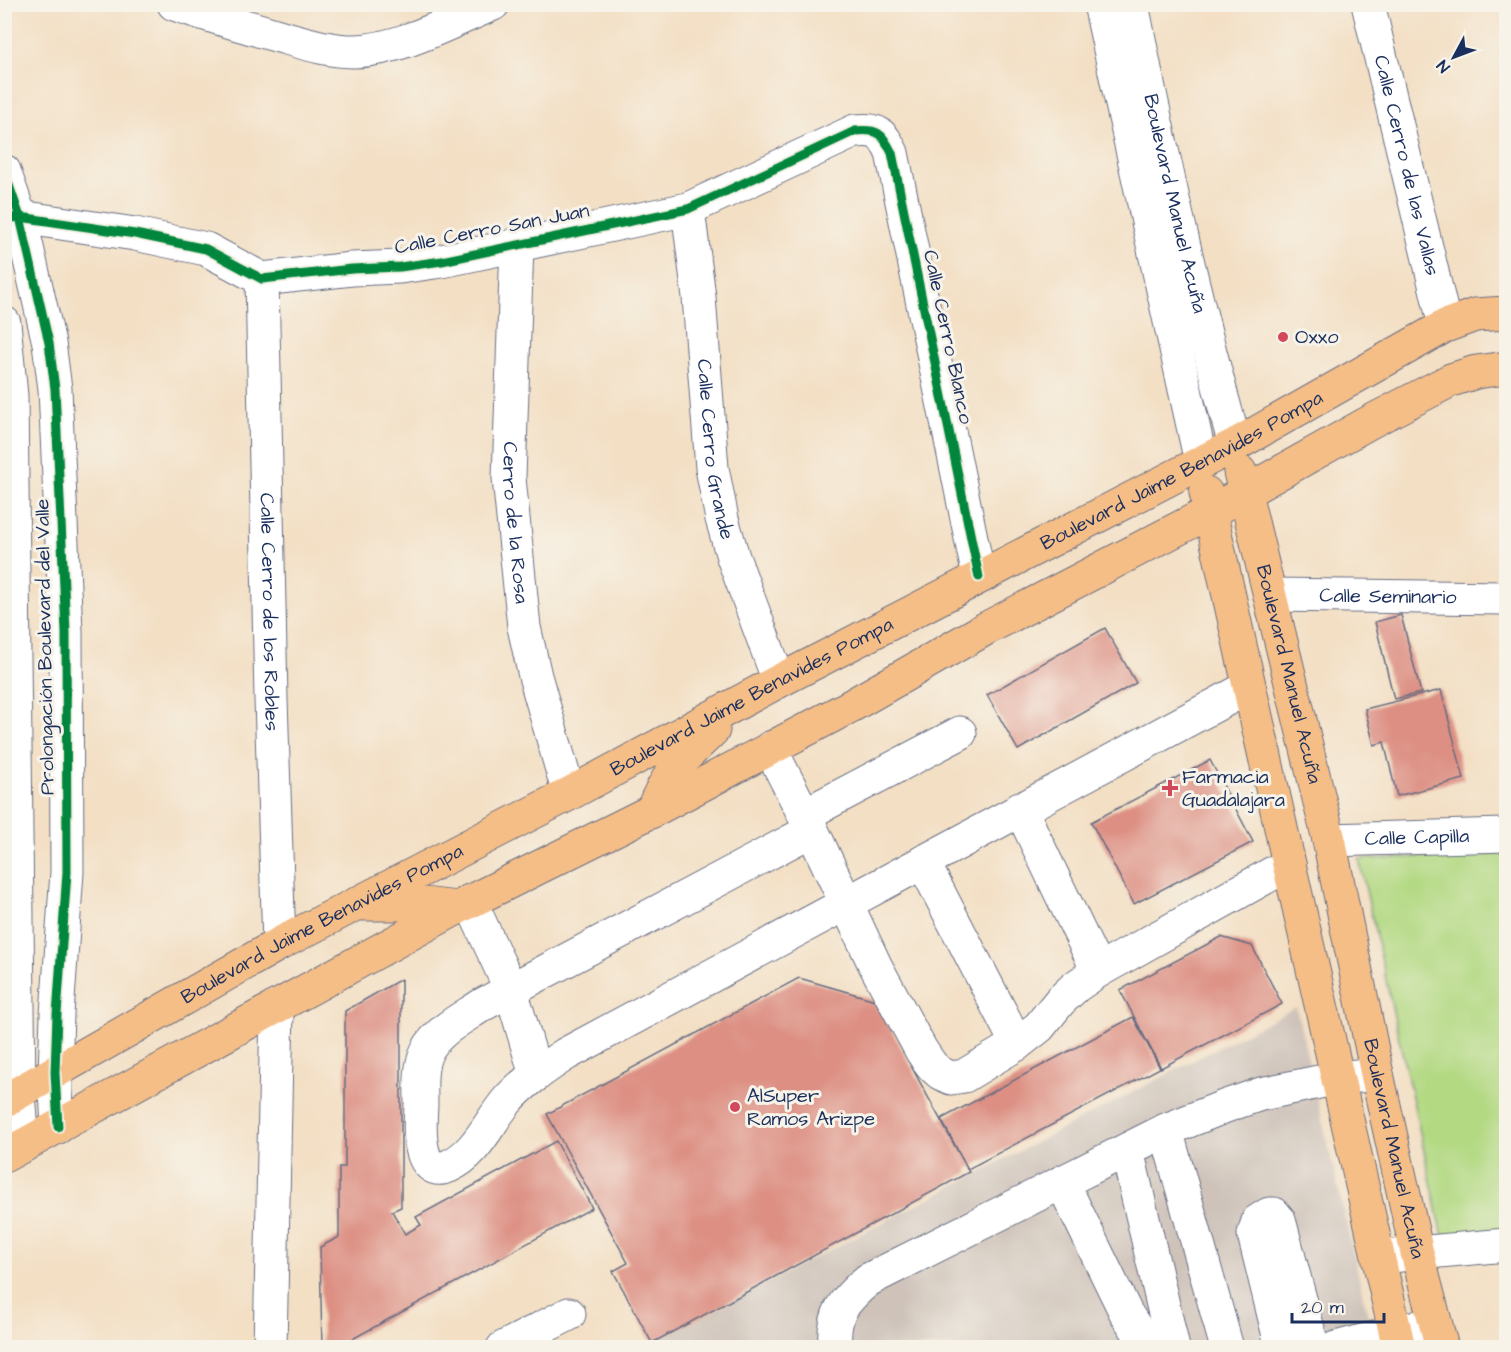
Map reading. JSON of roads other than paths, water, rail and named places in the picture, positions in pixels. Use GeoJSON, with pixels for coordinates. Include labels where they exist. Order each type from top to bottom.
{"type":"FeatureCollection","features":[{"type":"Feature","properties":{"kind":"main road","name":"Boulevard Jaime Benavides Pompa"},"geometry":{"type":"LineString","coordinates":[[12,1097],[279,944],[1235,445],[1445,326],[1475,315],[1506,313]]}},
{"type":"Feature","properties":{"kind":"main road"},"geometry":{"type":"LineString","coordinates":[[14,1151],[464,905],[652,811],[858,702],[985,628],[1210,512],[1370,422],[1451,380],[1476,372],[1506,368]]}},
{"type":"Feature","properties":{"kind":"main road","name":"Boulevard Manuel Acuña"},"geometry":{"type":"LineString","coordinates":[[1235,445],[1244,493],[1271,595],[1329,840],[1377,1074],[1438,1335]]}},
{"type":"Feature","properties":{"kind":"main road","name":"Boulevard Manuel Acuña"},"geometry":{"type":"LineString","coordinates":[[1201,462],[1288,864],[1397,1340]]}},
{"type":"Feature","properties":{"kind":"main road"},"geometry":{"type":"LineString","coordinates":[[652,811],[672,771],[742,701]]}},
{"type":"Feature","properties":{"kind":"main road"},"geometry":{"type":"LineString","coordinates":[[355,904],[464,905]]}},
{"type":"Feature","properties":{"kind":"street"},"geometry":{"type":"LineString","coordinates":[[174,4],[220,12],[322,47],[355,51],[383,47],[417,36],[493,4]]}},
{"type":"Feature","properties":{"kind":"street","name":"Boulevard Manuel Acuña"},"geometry":{"type":"LineString","coordinates":[[1100,4],[1201,462]]}},
{"type":"Feature","properties":{"kind":"street","name":"Boulevard Manuel Acuña"},"geometry":{"type":"LineString","coordinates":[[1132,4],[1176,220],[1235,445]]}},
{"type":"Feature","properties":{"kind":"street","name":"Calle Cerro de las Vallas"},"geometry":{"type":"LineString","coordinates":[[1368,4],[1445,326]]}},
{"type":"Feature","properties":{"kind":"street","name":"Calle Cerro Blanco"},"geometry":{"type":"LineString","coordinates":[[855,131],[872,130],[880,134],[892,153],[979,577]]}},
{"type":"Feature","properties":{"kind":"street","name":"Calle Cerro San Juan"},"geometry":{"type":"LineString","coordinates":[[262,279],[442,261],[688,209],[855,131]]}},
{"type":"Feature","properties":{"kind":"street","name":"Prolongación Boulevard del Valle"},"geometry":{"type":"LineString","coordinates":[[4,171],[13,218],[49,343],[54,389],[66,632],[67,872],[57,1014],[55,1072],[58,1127]]}},
{"type":"Feature","properties":{"kind":"street","name":"Calle Cerro Grande"},"geometry":{"type":"LineString","coordinates":[[688,209],[699,297],[712,468],[722,519],[733,557],[779,681]]}},
{"type":"Feature","properties":{"kind":"street"},"geometry":{"type":"LineString","coordinates":[[13,218],[135,234],[206,249],[262,279]]}},
{"type":"Feature","properties":{"kind":"street","name":"Cerro de la Rosa"},"geometry":{"type":"LineString","coordinates":[[518,244],[509,478],[524,627],[535,676],[569,794]]}},
{"type":"Feature","properties":{"kind":"street","name":"Calle Cerro de los Robles"},"geometry":{"type":"LineString","coordinates":[[262,279],[279,944]]}},
{"type":"Feature","properties":{"kind":"street","name":"Prolongación Boulevard del Valle"},"geometry":{"type":"LineString","coordinates":[[4,323],[8,396],[10,882],[14,1151]]}},
{"type":"Feature","properties":{"kind":"street"},"geometry":{"type":"LineString","coordinates":[[8,396],[54,389]]}},
{"type":"Feature","properties":{"kind":"street","name":"Calle Seminario"},"geometry":{"type":"LineString","coordinates":[[1271,595],[1506,598]]}},
{"type":"Feature","properties":{"kind":"street"},"geometry":{"type":"LineString","coordinates":[[9,639],[66,632]]}},
{"type":"Feature","properties":{"kind":"street"},"geometry":{"type":"LineString","coordinates":[[960,733],[808,823],[482,1005],[447,1028],[432,1042],[425,1053],[422,1067],[420,1141],[424,1155],[430,1164],[438,1168],[447,1167],[456,1161],[480,1140],[507,1101],[536,1075],[566,1054],[847,904],[1020,808],[1249,687]]}},
{"type":"Feature","properties":{"kind":"street"},"geometry":{"type":"LineString","coordinates":[[770,748],[875,965],[916,1041],[931,1065],[940,1073],[951,1078],[964,1076],[1017,1044],[1039,1027],[1075,987],[1098,971],[1288,864]]}},
{"type":"Feature","properties":{"kind":"street"},"geometry":{"type":"LineString","coordinates":[[1020,808],[1098,971]]}},
{"type":"Feature","properties":{"kind":"street","name":"Calle Capilla"},"geometry":{"type":"LineString","coordinates":[[1329,840],[1506,835]]}},
{"type":"Feature","properties":{"kind":"street"},"geometry":{"type":"LineString","coordinates":[[922,862],[1017,1044]]}},
{"type":"Feature","properties":{"kind":"street"},"geometry":{"type":"LineString","coordinates":[[10,882],[67,872]]}},
{"type":"Feature","properties":{"kind":"street"},"geometry":{"type":"LineString","coordinates":[[464,905],[511,990],[536,1075]]}},
{"type":"Feature","properties":{"kind":"street"},"geometry":{"type":"LineString","coordinates":[[270,1347],[277,1006]]}},
{"type":"Feature","properties":{"kind":"street"},"geometry":{"type":"LineString","coordinates":[[835,1347],[836,1322],[847,1298],[868,1280],[1127,1149],[1166,1130],[1261,1094],[1338,1078],[1377,1074]]}},
{"type":"Feature","properties":{"kind":"street"},"geometry":{"type":"LineString","coordinates":[[1166,1130],[1227,1347]]}},
{"type":"Feature","properties":{"kind":"street"},"geometry":{"type":"LineString","coordinates":[[1127,1149],[1173,1347]]}},
{"type":"Feature","properties":{"kind":"street"},"geometry":{"type":"LineString","coordinates":[[1062,1182],[1126,1313],[1137,1330],[1155,1347]]}},
{"type":"Feature","properties":{"kind":"street"},"geometry":{"type":"LineString","coordinates":[[1282,1347],[1254,1234],[1258,1221],[1269,1214],[1274,1214],[1279,1220],[1313,1347]]}},
{"type":"Feature","properties":{"kind":"street"},"geometry":{"type":"LineString","coordinates":[[1379,1258],[1417,1252],[1506,1245]]}},
{"type":"Feature","properties":{"kind":"street"},"geometry":{"type":"LineString","coordinates":[[503,1347],[569,1314]]}},
{"type":"Feature","properties":{"kind":"street"},"geometry":{"type":"LineString","coordinates":[[1336,1347],[1438,1335]]}},
{"type":"Feature","properties":{"kind":"place","name":"Oxxo"},"geometry":{"type":"Point","coordinates":[1283,337]}},
{"type":"Feature","properties":{"kind":"place","name":"Farmacia Guadalajara"},"geometry":{"type":"Point","coordinates":[1170,788]}},
{"type":"Feature","properties":{"kind":"place","name":"AlSuper Ramos Arizpe"},"geometry":{"type":"Point","coordinates":[735,1107]}}]}
